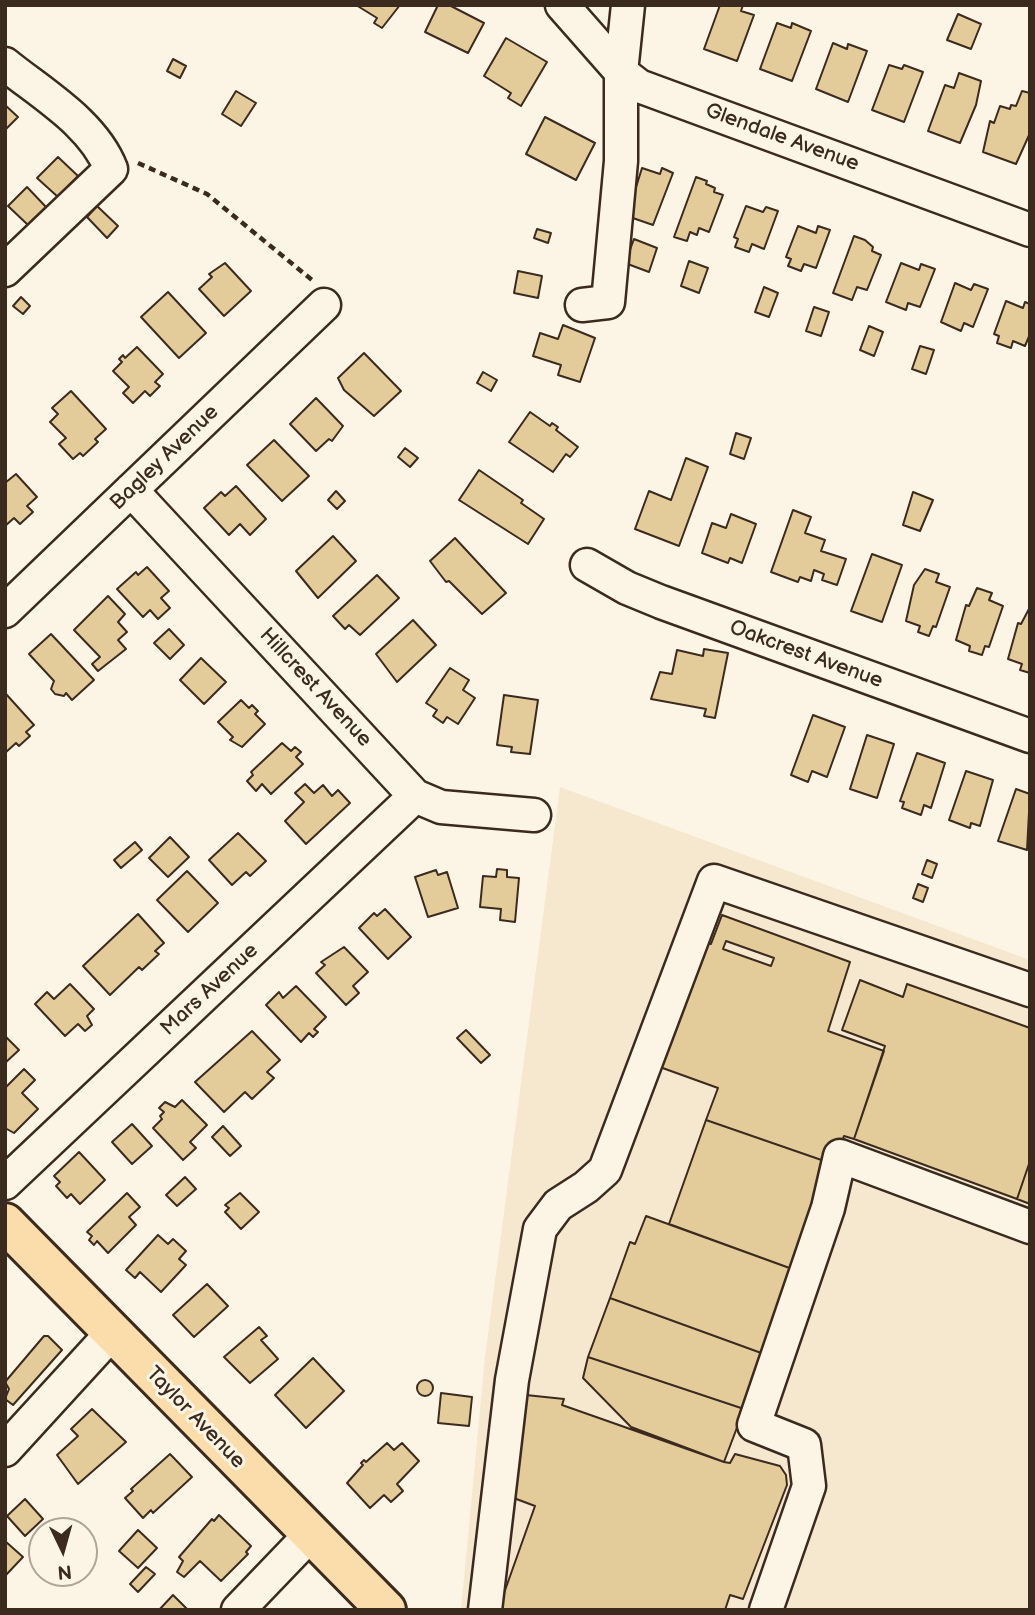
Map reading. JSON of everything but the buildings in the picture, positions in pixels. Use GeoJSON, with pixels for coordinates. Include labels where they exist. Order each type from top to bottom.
{"type":"FeatureCollection","features":[{"type":"Feature","properties":{"kind":"main road","name":"Taylor Avenue"},"geometry":{"type":"LineString","coordinates":[[5,1223],[386,1610]]}},
{"type":"Feature","properties":{"kind":"street","name":"Glendale Avenue"},"geometry":{"type":"LineString","coordinates":[[562,5],[621,72],[639,86],[1030,230]]}},
{"type":"Feature","properties":{"kind":"street"},"geometry":{"type":"LineString","coordinates":[[582,304],[608,302],[621,161],[621,72],[628,5]]}},
{"type":"Feature","properties":{"kind":"street"},"geometry":{"type":"LineString","coordinates":[[5,64],[79,124],[103,148],[111,169],[5,270]]}},
{"type":"Feature","properties":{"kind":"street","name":"Bagley Avenue"},"geometry":{"type":"LineString","coordinates":[[5,611],[324,305]]}},
{"type":"Feature","properties":{"kind":"street","name":"Hillcrest Avenue"},"geometry":{"type":"LineString","coordinates":[[131,491],[415,796],[441,807],[534,815]]}},
{"type":"Feature","properties":{"kind":"street","name":"Oakcrest Avenue"},"geometry":{"type":"LineString","coordinates":[[587,565],[627,588],[661,602],[1030,736]]}},
{"type":"Feature","properties":{"kind":"street","name":"Mars Avenue"},"geometry":{"type":"LineString","coordinates":[[5,1183],[415,796]]}},
{"type":"Feature","properties":{"kind":"street"},"geometry":{"type":"LineString","coordinates":[[485,1610],[512,1380],[540,1229],[558,1205],[586,1187],[605,1170],[714,881],[1030,990]]}},
{"type":"Feature","properties":{"kind":"street"},"geometry":{"type":"LineString","coordinates":[[766,1610],[809,1486],[804,1445],[754,1425],[828,1208],[840,1156],[1030,1227]]}},
{"type":"Feature","properties":{"kind":"street"},"geometry":{"type":"LineString","coordinates":[[5,1450],[112,1333]]}},
{"type":"Feature","properties":{"kind":"street"},"geometry":{"type":"LineString","coordinates":[[238,1610],[310,1535]]}},
{"type":"Feature","properties":{"kind":"path"},"geometry":{"type":"LineString","coordinates":[[103,148],[207,194],[320,286],[324,305]]}},
{"type":"Feature","properties":{"kind":"shaded area"},"geometry":{"type":"Polygon","coordinates":[[[560,787],[1030,960],[1030,1610],[461,1610],[485,1357],[560,787]]]}}]}
